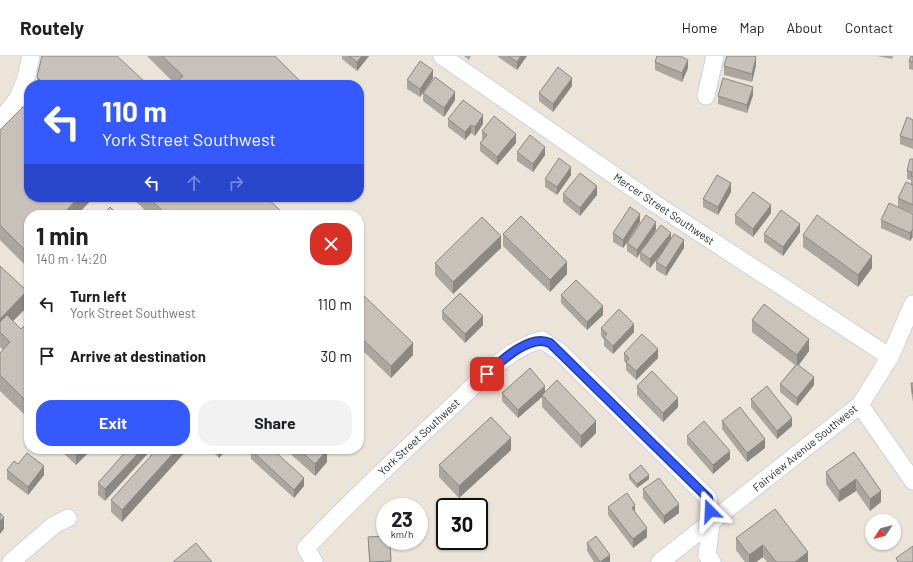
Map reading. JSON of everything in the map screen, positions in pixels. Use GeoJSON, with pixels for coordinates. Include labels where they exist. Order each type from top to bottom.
{"type":"FeatureCollection","features":[{"type":"Feature","properties":{"kind":"street"},"geometry":{"type":"LineString","coordinates":[[0,121],[18,98],[31,56]]}},
{"type":"Feature","properties":{"kind":"street","name":"Mercer Street Southwest"},"geometry":{"type":"LineString","coordinates":[[442,56],[654,203],[890,357]]}},
{"type":"Feature","properties":{"kind":"street"},"geometry":{"type":"LineString","coordinates":[[706,96],[715,56]]}},
{"type":"Feature","properties":{"kind":"street","name":"Fairview Avenue Southwest"},"geometry":{"type":"LineString","coordinates":[[660,562],[860,405],[890,357],[913,304]]}},
{"type":"Feature","properties":{"kind":"street","name":"York Street Southwest"},"geometry":{"type":"LineString","coordinates":[[310,555],[359,492],[499,364],[529,342],[542,340],[560,352],[708,498],[711,523]]}},
{"type":"Feature","properties":{"kind":"street"},"geometry":{"type":"LineString","coordinates":[[860,405],[913,481]]}},
{"type":"Feature","properties":{"kind":"street"},"geometry":{"type":"LineString","coordinates":[[11,562],[54,525],[68,518]]}},
{"type":"Feature","properties":{"kind":"street"},"geometry":{"type":"LineString","coordinates":[[711,523],[707,555],[712,562]]}},
{"type":"Feature","properties":{"kind":"building"},"geometry":{"type":"Polygon","coordinates":[[[42,56],[117,56],[143,80],[40,80],[37,77],[42,56]]]}},
{"type":"Feature","properties":{"kind":"building"},"geometry":{"type":"Polygon","coordinates":[[[162,56],[275,56],[299,80],[179,80],[183,76],[162,56]]]}},
{"type":"Feature","properties":{"kind":"building"},"geometry":{"type":"Polygon","coordinates":[[[349,56],[362,56],[357,62],[349,56]]]}},
{"type":"Feature","properties":{"kind":"building"},"geometry":{"type":"Polygon","coordinates":[[[508,56],[521,56],[517,62],[508,56]]]}},
{"type":"Feature","properties":{"kind":"building"},"geometry":{"type":"Polygon","coordinates":[[[657,56],[680,56],[688,60],[682,73],[655,62],[657,56]]]}},
{"type":"Feature","properties":{"kind":"building"},"geometry":{"type":"Polygon","coordinates":[[[727,56],[756,57],[752,74],[724,66],[727,56]]]}},
{"type":"Feature","properties":{"kind":"building"},"geometry":{"type":"Polygon","coordinates":[[[911,56],[913,56],[913,62],[909,61],[911,56]]]}},
{"type":"Feature","properties":{"kind":"building"},"geometry":{"type":"Polygon","coordinates":[[[420,61],[433,70],[420,89],[407,80],[420,61]]]}},
{"type":"Feature","properties":{"kind":"building"},"geometry":{"type":"Polygon","coordinates":[[[558,67],[572,78],[553,104],[539,93],[558,67]]]}},
{"type":"Feature","properties":{"kind":"building"},"geometry":{"type":"Polygon","coordinates":[[[435,77],[455,92],[444,108],[423,93],[435,77]]]}},
{"type":"Feature","properties":{"kind":"building"},"geometry":{"type":"Polygon","coordinates":[[[723,78],[753,87],[747,105],[718,96],[723,78]]]}},
{"type":"Feature","properties":{"kind":"building"},"geometry":{"type":"Polygon","coordinates":[[[463,100],[483,115],[475,127],[471,125],[465,132],[448,119],[463,100]]]}},
{"type":"Feature","properties":{"kind":"building"},"geometry":{"type":"Polygon","coordinates":[[[23,107],[24,108],[24,202],[74,202],[67,210],[24,210],[24,249],[0,225],[0,130],[23,107]]]}},
{"type":"Feature","properties":{"kind":"building"},"geometry":{"type":"Polygon","coordinates":[[[494,116],[516,134],[497,157],[480,143],[487,135],[482,131],[494,116]]]}},
{"type":"Feature","properties":{"kind":"building"},"geometry":{"type":"Polygon","coordinates":[[[907,117],[913,120],[913,140],[900,136],[907,117]]]}},
{"type":"Feature","properties":{"kind":"building"},"geometry":{"type":"Polygon","coordinates":[[[530,135],[545,147],[533,164],[517,152],[530,135]]]}},
{"type":"Feature","properties":{"kind":"building"},"geometry":{"type":"Polygon","coordinates":[[[559,158],[571,167],[557,187],[545,179],[559,158]]]}},
{"type":"Feature","properties":{"kind":"building"},"geometry":{"type":"Polygon","coordinates":[[[910,159],[913,159],[913,177],[911,176],[912,172],[907,171],[910,159]]]}},
{"type":"Feature","properties":{"kind":"building"},"geometry":{"type":"Polygon","coordinates":[[[580,173],[597,186],[580,208],[563,194],[580,173]]]}},
{"type":"Feature","properties":{"kind":"building"},"geometry":{"type":"Polygon","coordinates":[[[717,175],[731,183],[718,207],[703,199],[717,175]]]}},
{"type":"Feature","properties":{"kind":"building"},"geometry":{"type":"Polygon","coordinates":[[[906,182],[913,185],[913,205],[898,198],[906,182]]]}},
{"type":"Feature","properties":{"kind":"building"},"geometry":{"type":"Polygon","coordinates":[[[753,192],[771,205],[753,229],[735,215],[753,192]]]}},
{"type":"Feature","properties":{"kind":"building"},"geometry":{"type":"Polygon","coordinates":[[[153,202],[271,202],[280,210],[162,210],[153,202]]]}},
{"type":"Feature","properties":{"kind":"building"},"geometry":{"type":"Polygon","coordinates":[[[889,203],[913,214],[913,230],[910,233],[881,220],[889,203]]]}},
{"type":"Feature","properties":{"kind":"building"},"geometry":{"type":"Polygon","coordinates":[[[630,207],[640,214],[623,240],[613,233],[630,207]]]}},
{"type":"Feature","properties":{"kind":"building"},"geometry":{"type":"Polygon","coordinates":[[[781,210],[800,224],[783,247],[764,234],[781,210]]]}},
{"type":"Feature","properties":{"kind":"building"},"geometry":{"type":"Polygon","coordinates":[[[646,215],[656,222],[637,250],[627,243],[646,215]]]}},
{"type":"Feature","properties":{"kind":"building"},"geometry":{"type":"Polygon","coordinates":[[[817,215],[872,256],[858,275],[803,235],[817,215]]]}},
{"type":"Feature","properties":{"kind":"building"},"geometry":{"type":"Polygon","coordinates":[[[521,216],[567,262],[550,280],[503,234],[521,216]]]}},
{"type":"Feature","properties":{"kind":"building"},"geometry":{"type":"Polygon","coordinates":[[[482,217],[501,236],[453,282],[435,263],[482,217]]]}},
{"type":"Feature","properties":{"kind":"building"},"geometry":{"type":"Polygon","coordinates":[[[661,225],[671,233],[650,259],[640,252],[661,225]]]}},
{"type":"Feature","properties":{"kind":"building"},"geometry":{"type":"Polygon","coordinates":[[[674,234],[684,240],[666,268],[656,262],[674,234]]]}},
{"type":"Feature","properties":{"kind":"building"},"geometry":{"type":"Polygon","coordinates":[[[0,266],[24,288],[24,294],[0,319],[0,266]]]}},
{"type":"Feature","properties":{"kind":"building"},"geometry":{"type":"Polygon","coordinates":[[[576,280],[603,306],[587,322],[561,295],[576,280]]]}},
{"type":"Feature","properties":{"kind":"building"},"geometry":{"type":"Polygon","coordinates":[[[460,293],[483,316],[465,334],[442,311],[460,293]]]}},
{"type":"Feature","properties":{"kind":"building"},"geometry":{"type":"Polygon","coordinates":[[[364,296],[413,343],[391,366],[364,341],[364,296]]]}},
{"type":"Feature","properties":{"kind":"building"},"geometry":{"type":"Polygon","coordinates":[[[764,304],[809,339],[797,355],[752,320],[764,304]]]}},
{"type":"Feature","properties":{"kind":"building"},"geometry":{"type":"Polygon","coordinates":[[[619,309],[634,324],[613,346],[604,337],[607,334],[601,328],[619,309]]]}},
{"type":"Feature","properties":{"kind":"building"},"geometry":{"type":"Polygon","coordinates":[[[7,315],[21,329],[24,326],[24,399],[0,375],[0,353],[10,342],[0,332],[0,322],[7,315]]]}},
{"type":"Feature","properties":{"kind":"building"},"geometry":{"type":"Polygon","coordinates":[[[642,334],[658,349],[636,371],[626,362],[629,358],[624,353],[642,334]]]}},
{"type":"Feature","properties":{"kind":"building"},"geometry":{"type":"Polygon","coordinates":[[[797,364],[814,377],[797,398],[780,384],[797,364]]]}},
{"type":"Feature","properties":{"kind":"building"},"geometry":{"type":"Polygon","coordinates":[[[530,368],[545,386],[518,410],[502,393],[530,368]]]}},
{"type":"Feature","properties":{"kind":"building"},"geometry":{"type":"Polygon","coordinates":[[[652,371],[678,398],[663,413],[637,386],[652,371]]]}},
{"type":"Feature","properties":{"kind":"building"},"geometry":{"type":"Polygon","coordinates":[[[557,380],[596,421],[581,436],[542,395],[557,380]]]}},
{"type":"Feature","properties":{"kind":"building"},"geometry":{"type":"Polygon","coordinates":[[[911,383],[913,383],[913,394],[911,383]]]}},
{"type":"Feature","properties":{"kind":"building"},"geometry":{"type":"Polygon","coordinates":[[[767,386],[792,418],[777,431],[751,399],[767,386]]]}},
{"type":"Feature","properties":{"kind":"building"},"geometry":{"type":"Polygon","coordinates":[[[740,407],[765,439],[747,453],[722,421],[740,407]]]}},
{"type":"Feature","properties":{"kind":"building"},"geometry":{"type":"Polygon","coordinates":[[[491,417],[511,438],[459,486],[439,465],[491,417]]]}},
{"type":"Feature","properties":{"kind":"building"},"geometry":{"type":"Polygon","coordinates":[[[704,421],[730,451],[713,465],[687,436],[704,421]]]}},
{"type":"Feature","properties":{"kind":"building"},"geometry":{"type":"Polygon","coordinates":[[[854,452],[881,491],[870,499],[856,479],[839,491],[826,472],[854,452]]]}},
{"type":"Feature","properties":{"kind":"building"},"geometry":{"type":"Polygon","coordinates":[[[26,454],[28,454],[44,466],[28,487],[7,470],[14,461],[18,464],[26,454]]]}},
{"type":"Feature","properties":{"kind":"building"},"geometry":{"type":"Polygon","coordinates":[[[124,454],[137,454],[105,489],[98,483],[124,454]]]}},
{"type":"Feature","properties":{"kind":"building"},"geometry":{"type":"Polygon","coordinates":[[[152,454],[172,454],[122,510],[111,500],[152,454]]]}},
{"type":"Feature","properties":{"kind":"building"},"geometry":{"type":"Polygon","coordinates":[[[255,454],[278,454],[304,478],[294,490],[255,454]]]}},
{"type":"Feature","properties":{"kind":"building"},"geometry":{"type":"Polygon","coordinates":[[[304,454],[324,454],[315,464],[304,454]]]}},
{"type":"Feature","properties":{"kind":"building"},"geometry":{"type":"Polygon","coordinates":[[[641,465],[649,475],[637,484],[629,475],[641,465]]]}},
{"type":"Feature","properties":{"kind":"building"},"geometry":{"type":"Polygon","coordinates":[[[659,478],[679,504],[664,516],[643,489],[659,478]]]}},
{"type":"Feature","properties":{"kind":"building"},"geometry":{"type":"Polygon","coordinates":[[[627,493],[635,505],[632,508],[647,528],[633,539],[608,507],[627,493]]]}},
{"type":"Feature","properties":{"kind":"building"},"geometry":{"type":"Polygon","coordinates":[[[775,509],[808,552],[795,562],[776,562],[763,545],[749,555],[736,538],[775,509]]]}},
{"type":"Feature","properties":{"kind":"building"},"geometry":{"type":"Polygon","coordinates":[[[0,513],[4,517],[0,522],[0,513]]]}},
{"type":"Feature","properties":{"kind":"building"},"geometry":{"type":"Polygon","coordinates":[[[596,536],[610,555],[600,562],[587,543],[596,536]]]}},
{"type":"Feature","properties":{"kind":"building"},"geometry":{"type":"Polygon","coordinates":[[[368,537],[376,537],[376,550],[390,550],[391,561],[370,562],[368,537]]]}},
{"type":"Feature","properties":{"kind":"building"},"geometry":{"type":"Polygon","coordinates":[[[196,543],[212,562],[173,562],[196,543]]]}},
{"type":"Feature","properties":{"kind":"building"},"geometry":{"type":"Polygon","coordinates":[[[913,546],[913,562],[898,562],[896,558],[913,546]]]}},
{"type":"Feature","properties":{"kind":"route"},"geometry":{"type":"LineString","coordinates":[[487,374],[529,342],[542,340],[550,343],[708,498],[710,511]]}}]}
